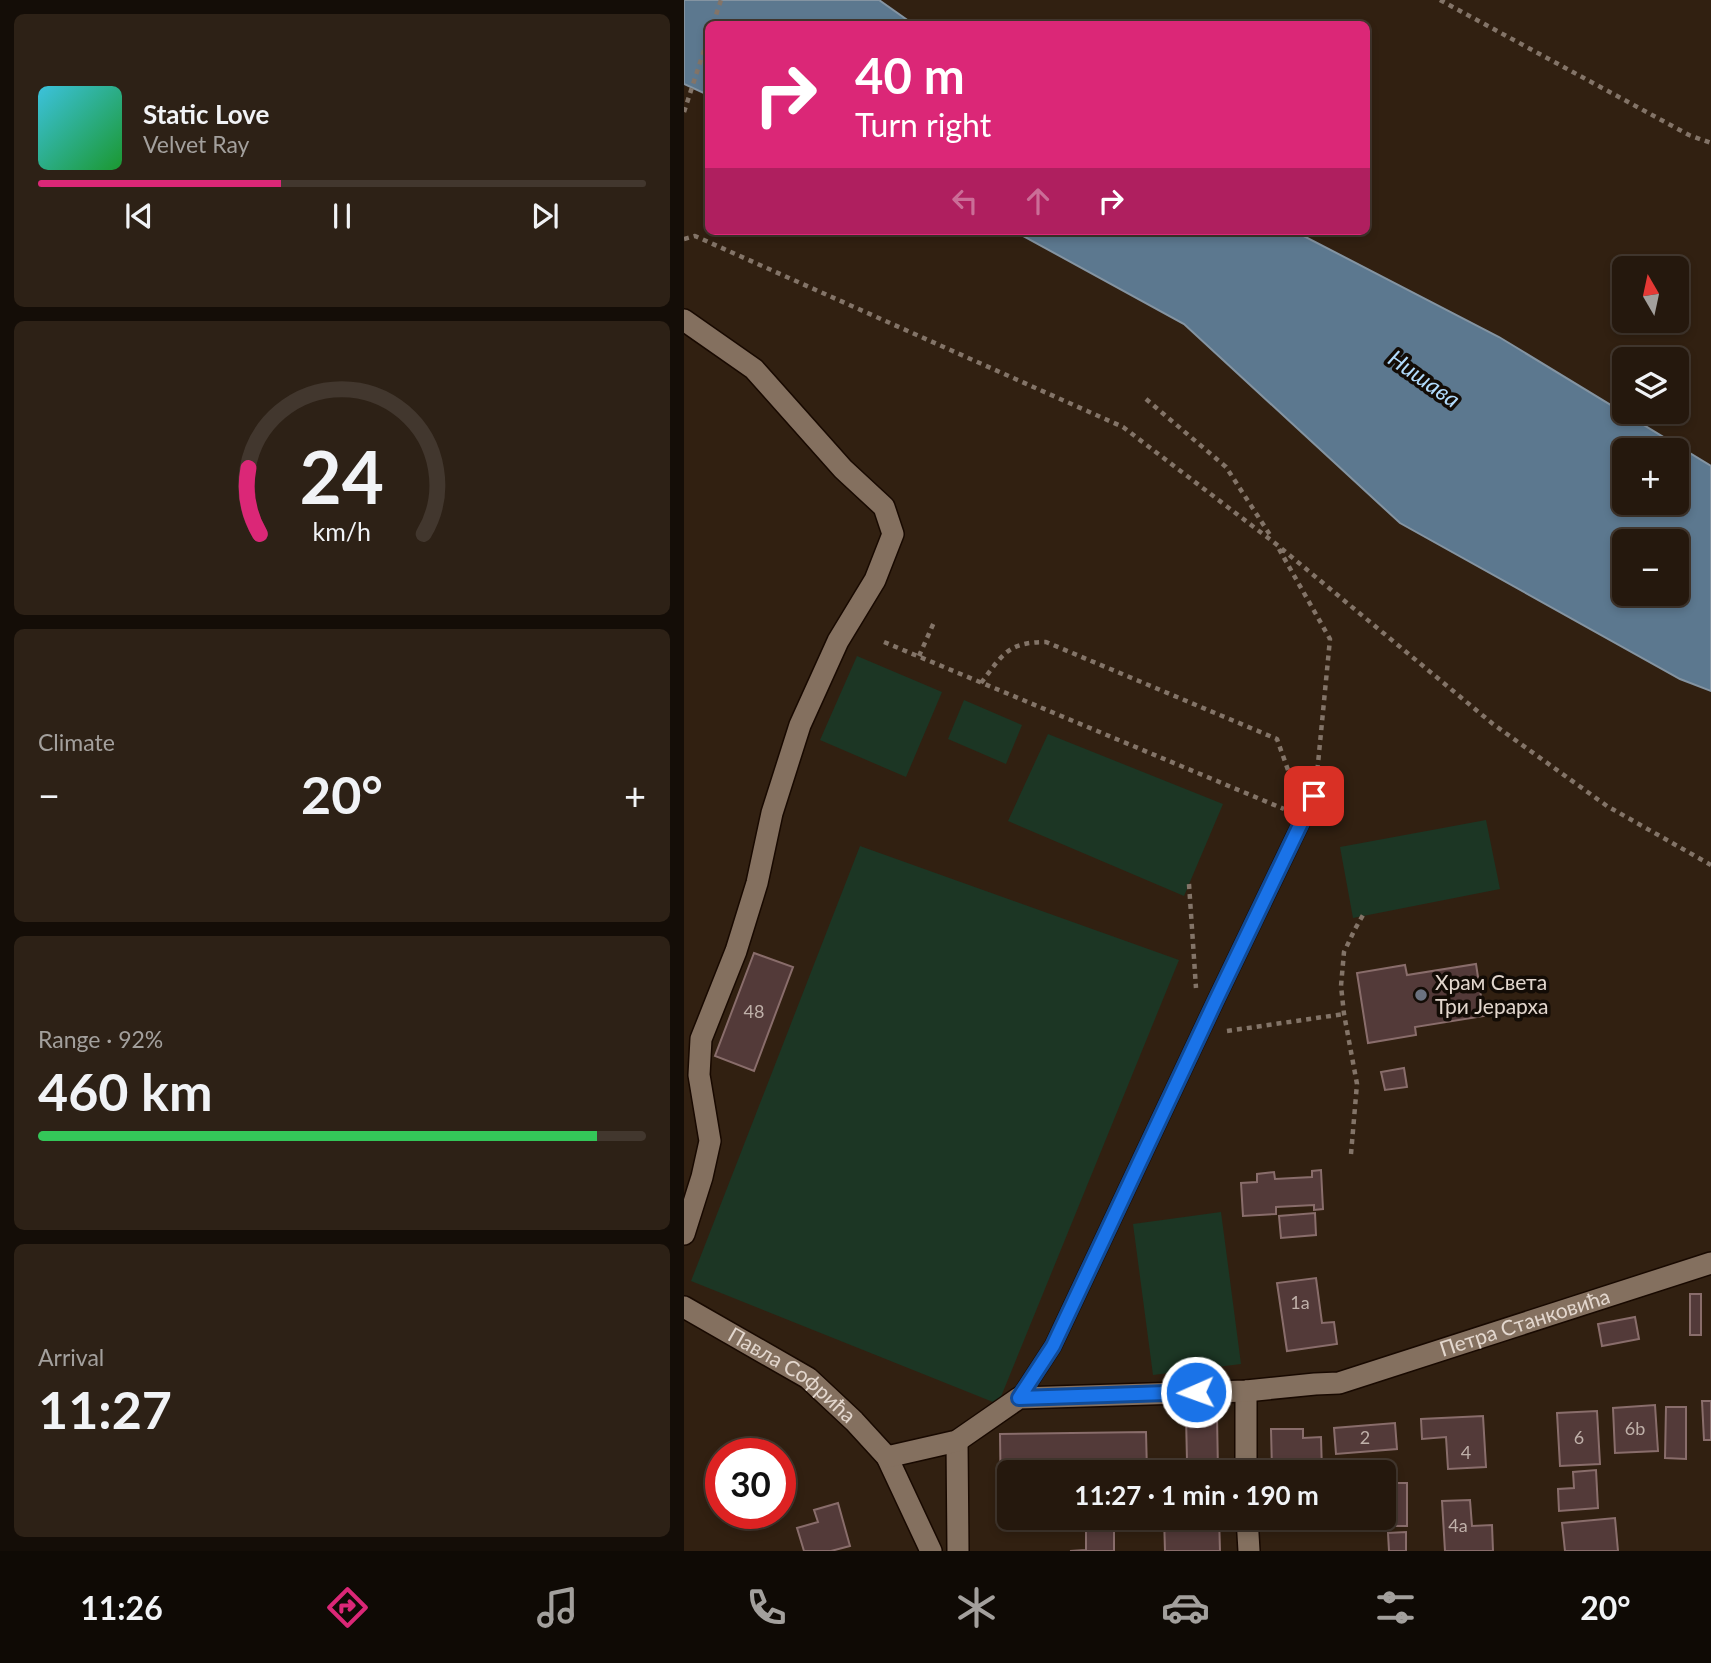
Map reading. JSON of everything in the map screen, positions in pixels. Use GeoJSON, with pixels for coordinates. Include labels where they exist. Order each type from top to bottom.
{"type":"FeatureCollection","features":[{"type":"Feature","properties":{"kind":"street"},"geometry":{"type":"LineString","coordinates":[[684,320],[754,369],[843,469],[884,507],[892,534],[875,580],[838,641],[800,725],[772,813],[757,883],[736,951],[700,1039],[699,1075],[710,1141],[684,1234]]}},
{"type":"Feature","properties":{"kind":"street","name":"Петра Станковића"},"geometry":{"type":"LineString","coordinates":[[1019,1398],[1246,1391],[1339,1383],[1711,1263]]}},
{"type":"Feature","properties":{"kind":"street","name":"Павла Софрића"},"geometry":{"type":"LineString","coordinates":[[684,1307],[808,1378],[854,1421],[886,1457],[931,1551]]}},
{"type":"Feature","properties":{"kind":"street"},"geometry":{"type":"LineString","coordinates":[[1246,1391],[1246,1460]]}},
{"type":"Feature","properties":{"kind":"street"},"geometry":{"type":"LineString","coordinates":[[886,1457],[957,1441],[1019,1398]]}},
{"type":"Feature","properties":{"kind":"street"},"geometry":{"type":"LineString","coordinates":[[957,1441],[959,1551]]}},
{"type":"Feature","properties":{"kind":"street"},"geometry":{"type":"LineString","coordinates":[[1248,1530],[1249,1551]]}},
{"type":"Feature","properties":{"kind":"lane"},"geometry":{"type":"LineString","coordinates":[[1019,1398],[1053,1346],[1314,796]]}},
{"type":"Feature","properties":{"kind":"path"},"geometry":{"type":"LineString","coordinates":[[714,21],[721,0]]}},
{"type":"Feature","properties":{"kind":"path"},"geometry":{"type":"LineString","coordinates":[[1440,0],[1689,135],[1711,143]]}},
{"type":"Feature","properties":{"kind":"path"},"geometry":{"type":"LineString","coordinates":[[684,112],[705,47]]}},
{"type":"Feature","properties":{"kind":"path"},"geometry":{"type":"LineString","coordinates":[[684,239],[695,236],[1123,427],[1276,544],[1493,724],[1607,806],[1711,865]]}},
{"type":"Feature","properties":{"kind":"path"},"geometry":{"type":"LineString","coordinates":[[1146,400],[1226,467],[1276,544],[1330,639],[1314,796]]}},
{"type":"Feature","properties":{"kind":"path"},"geometry":{"type":"LineString","coordinates":[[919,656],[935,620]]}},
{"type":"Feature","properties":{"kind":"path"},"geometry":{"type":"LineString","coordinates":[[885,642],[1304,817]]}},
{"type":"Feature","properties":{"kind":"path"},"geometry":{"type":"LineString","coordinates":[[981,682],[1014,645],[1046,642],[1264,733],[1277,739],[1304,817]]}},
{"type":"Feature","properties":{"kind":"path"},"geometry":{"type":"LineString","coordinates":[[1189,884],[1196,994]]}},
{"type":"Feature","properties":{"kind":"path"},"geometry":{"type":"LineString","coordinates":[[1351,1154],[1357,1084],[1341,986],[1344,952],[1364,915]]}},
{"type":"Feature","properties":{"kind":"path"},"geometry":{"type":"LineString","coordinates":[[1199,1035],[1344,1014]]}},
{"type":"Feature","properties":{"kind":"green space"},"geometry":{"type":"Polygon","coordinates":[[[857,656],[942,692],[906,777],[820,740],[857,656]]]}},
{"type":"Feature","properties":{"kind":"green space"},"geometry":{"type":"Polygon","coordinates":[[[964,700],[1022,725],[1006,764],[948,739],[964,700]]]}},
{"type":"Feature","properties":{"kind":"green space"},"geometry":{"type":"Polygon","coordinates":[[[1048,734],[1223,804],[1184,896],[1008,821],[1048,734]]]}},
{"type":"Feature","properties":{"kind":"green space"},"geometry":{"type":"Polygon","coordinates":[[[1486,820],[1500,889],[1353,918],[1340,847],[1486,820]]]}},
{"type":"Feature","properties":{"kind":"green space"},"geometry":{"type":"Polygon","coordinates":[[[860,846],[1179,960],[998,1404],[691,1281],[860,846]]]}},
{"type":"Feature","properties":{"kind":"green space"},"geometry":{"type":"Polygon","coordinates":[[[1221,1212],[1241,1364],[1153,1375],[1133,1224],[1221,1212]]]}},
{"type":"Feature","properties":{"kind":"water"},"geometry":{"type":"Polygon","coordinates":[[[684,0],[879,0],[909,21],[705,21],[705,94],[684,84],[684,0]]]}},
{"type":"Feature","properties":{"kind":"water","name":"Нишава"},"geometry":{"type":"Polygon","coordinates":[[[1021,235],[1302,235],[1499,337],[1612,406],[1612,424],[1642,424],[1665,438],[1612,438],[1612,515],[1689,515],[1689,453],[1711,466],[1711,691],[1680,679],[1400,523],[1184,324],[1021,235]]]}},
{"type":"Feature","properties":{"kind":"building"},"geometry":{"type":"Polygon","coordinates":[[[754,953],[793,967],[754,1071],[715,1056],[754,953]]]}},
{"type":"Feature","properties":{"kind":"building","name":"Храм Света Три Јерарха"},"geometry":{"type":"Polygon","coordinates":[[[1476,964],[1484,1016],[1415,1027],[1416,1035],[1368,1043],[1357,973],[1405,965],[1407,975],[1476,964]]]}},
{"type":"Feature","properties":{"kind":"building"},"geometry":{"type":"Polygon","coordinates":[[[1404,1068],[1407,1087],[1385,1090],[1381,1072],[1404,1068]]]}},
{"type":"Feature","properties":{"kind":"building"},"geometry":{"type":"Polygon","coordinates":[[[1321,1170],[1323,1209],[1314,1210],[1314,1205],[1276,1207],[1276,1214],[1243,1216],[1241,1183],[1257,1182],[1257,1174],[1274,1172],[1275,1179],[1312,1177],[1312,1171],[1321,1170]]]}},
{"type":"Feature","properties":{"kind":"building"},"geometry":{"type":"Polygon","coordinates":[[[1315,1213],[1316,1235],[1281,1238],[1279,1216],[1315,1213]]]}},
{"type":"Feature","properties":{"kind":"building"},"geometry":{"type":"Polygon","coordinates":[[[1316,1278],[1322,1323],[1334,1322],[1337,1344],[1287,1351],[1277,1283],[1316,1278]]]}},
{"type":"Feature","properties":{"kind":"building"},"geometry":{"type":"Polygon","coordinates":[[[1690,1294],[1701,1294],[1701,1335],[1690,1335],[1690,1294]]]}},
{"type":"Feature","properties":{"kind":"building"},"geometry":{"type":"Polygon","coordinates":[[[1635,1317],[1639,1339],[1602,1346],[1598,1324],[1635,1317]]]}},
{"type":"Feature","properties":{"kind":"building"},"geometry":{"type":"Polygon","coordinates":[[[1702,1401],[1711,1401],[1711,1440],[1704,1440],[1702,1401]]]}},
{"type":"Feature","properties":{"kind":"building"},"geometry":{"type":"Polygon","coordinates":[[[1655,1405],[1658,1451],[1615,1453],[1613,1408],[1655,1405]]]}},
{"type":"Feature","properties":{"kind":"building"},"geometry":{"type":"Polygon","coordinates":[[[1666,1407],[1686,1407],[1686,1459],[1665,1458],[1666,1407]]]}},
{"type":"Feature","properties":{"kind":"building"},"geometry":{"type":"Polygon","coordinates":[[[1597,1411],[1600,1464],[1560,1466],[1557,1413],[1597,1411]]]}},
{"type":"Feature","properties":{"kind":"building"},"geometry":{"type":"Polygon","coordinates":[[[1217,1415],[1218,1460],[1187,1460],[1186,1416],[1217,1415]]]}},
{"type":"Feature","properties":{"kind":"building"},"geometry":{"type":"Polygon","coordinates":[[[1483,1416],[1486,1467],[1448,1469],[1446,1437],[1422,1439],[1421,1419],[1483,1416]]]}},
{"type":"Feature","properties":{"kind":"building"},"geometry":{"type":"Polygon","coordinates":[[[1395,1423],[1397,1449],[1336,1454],[1334,1428],[1395,1423]]]}},
{"type":"Feature","properties":{"kind":"building"},"geometry":{"type":"Polygon","coordinates":[[[1271,1429],[1303,1429],[1303,1438],[1321,1437],[1322,1460],[1272,1460],[1271,1429]]]}},
{"type":"Feature","properties":{"kind":"building"},"geometry":{"type":"Polygon","coordinates":[[[1146,1432],[1147,1460],[1000,1460],[1000,1434],[1146,1432]]]}},
{"type":"Feature","properties":{"kind":"building"},"geometry":{"type":"Polygon","coordinates":[[[1596,1470],[1598,1508],[1559,1511],[1558,1489],[1574,1488],[1573,1472],[1596,1470]]]}},
{"type":"Feature","properties":{"kind":"building"},"geometry":{"type":"Polygon","coordinates":[[[1396,1483],[1407,1483],[1407,1526],[1396,1526],[1396,1483]]]}},
{"type":"Feature","properties":{"kind":"building"},"geometry":{"type":"Polygon","coordinates":[[[1470,1500],[1472,1526],[1492,1525],[1493,1551],[1445,1551],[1442,1501],[1470,1500]]]}},
{"type":"Feature","properties":{"kind":"building"},"geometry":{"type":"Polygon","coordinates":[[[838,1503],[850,1546],[831,1551],[804,1551],[797,1528],[818,1522],[814,1510],[838,1503]]]}},
{"type":"Feature","properties":{"kind":"building"},"geometry":{"type":"Polygon","coordinates":[[[1615,1518],[1618,1551],[1565,1551],[1562,1523],[1615,1518]]]}},
{"type":"Feature","properties":{"kind":"building"},"geometry":{"type":"Polygon","coordinates":[[[1086,1530],[1114,1530],[1114,1551],[1070,1551],[1086,1550],[1086,1530]]]}},
{"type":"Feature","properties":{"kind":"building"},"geometry":{"type":"Polygon","coordinates":[[[1164,1530],[1219,1530],[1220,1551],[1165,1551],[1164,1530]]]}},
{"type":"Feature","properties":{"kind":"building"},"geometry":{"type":"Polygon","coordinates":[[[1406,1532],[1406,1551],[1389,1551],[1388,1533],[1406,1532]]]}},
{"type":"Feature","properties":{"kind":"place","name":"Храм Света Три Јерарха"},"geometry":{"type":"Point","coordinates":[1421,995]}},
{"type":"Feature","properties":{"kind":"route"},"geometry":{"type":"LineString","coordinates":[[1196,1392],[1019,1398],[1053,1346],[1314,796]]}}]}
